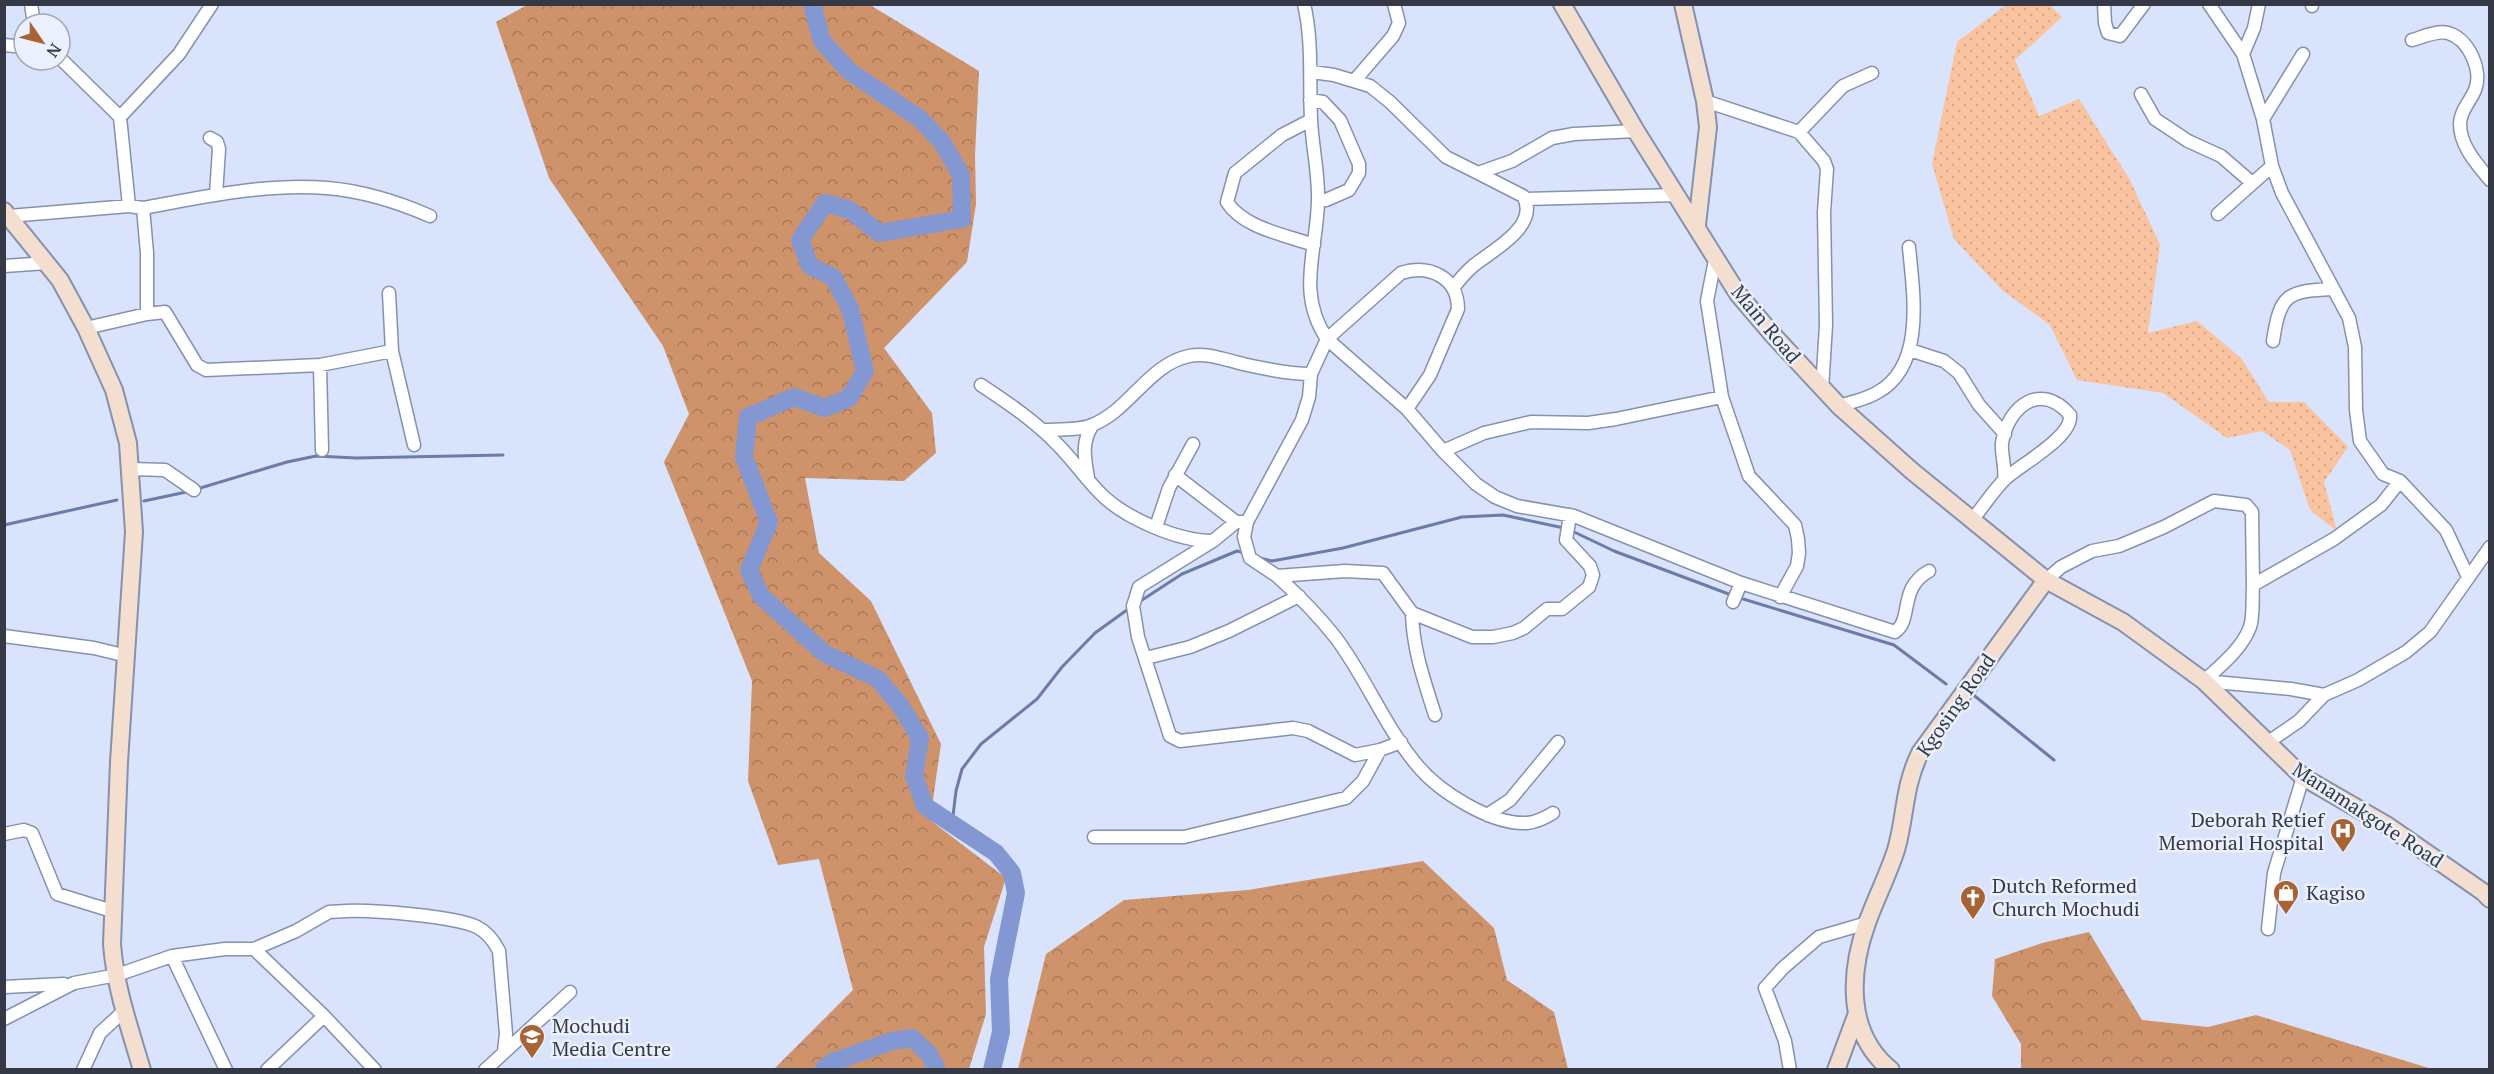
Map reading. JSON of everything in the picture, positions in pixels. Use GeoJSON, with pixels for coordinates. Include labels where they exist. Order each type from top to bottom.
{"type":"FeatureCollection","features":[{"type":"Feature","properties":{"kind":"street"},"geometry":{"type":"LineString","coordinates":[[120,117],[179,54],[212,4]]}},
{"type":"Feature","properties":{"kind":"street"},"geometry":{"type":"LineString","coordinates":[[1304,4],[1312,72],[1311,120],[1318,200],[1309,280],[1310,303],[1318,325],[1327,339],[1407,409],[1443,451],[1476,484],[1495,497],[1568,526],[1740,586],[1894,632],[1902,624],[1912,584],[1919,576],[1929,571]]}},
{"type":"Feature","properties":{"kind":"street","name":"Main Road"},"geometry":{"type":"LineString","coordinates":[[1563,4],[1636,131],[1697,225],[1715,260],[1738,294],[1839,406],[1911,471],[2046,580]]}},
{"type":"Feature","properties":{"kind":"street"},"geometry":{"type":"LineString","coordinates":[[1683,4],[1705,101],[1708,127],[1697,225]]}},
{"type":"Feature","properties":{"kind":"street"},"geometry":{"type":"LineString","coordinates":[[2104,4],[2106,29],[2108,33],[2120,36],[2144,4]]}},
{"type":"Feature","properties":{"kind":"street"},"geometry":{"type":"LineString","coordinates":[[2209,4],[2243,54],[2263,119],[2272,166],[2282,193],[2349,318],[2355,347],[2356,410],[2360,441],[2383,474],[2400,481],[2446,530],[2468,577]]}},
{"type":"Feature","properties":{"kind":"street"},"geometry":{"type":"LineString","coordinates":[[2243,54],[2254,28],[2259,4]]}},
{"type":"Feature","properties":{"kind":"street"},"geometry":{"type":"LineString","coordinates":[[1355,80],[1393,36],[1399,23],[1395,5]]}},
{"type":"Feature","properties":{"kind":"street"},"geometry":{"type":"LineString","coordinates":[[2412,40],[2447,33],[2466,45],[2476,65],[2478,79],[2475,90],[2462,113],[2460,122],[2462,137],[2471,156],[2490,180]]}},
{"type":"Feature","properties":{"kind":"street"},"geometry":{"type":"LineString","coordinates":[[2263,119],[2303,54]]}},
{"type":"Feature","properties":{"kind":"street"},"geometry":{"type":"LineString","coordinates":[[72,70],[120,117],[129,206]]}},
{"type":"Feature","properties":{"kind":"street"},"geometry":{"type":"LineString","coordinates":[[1312,72],[1355,80],[1370,86],[1390,102],[1446,157],[1525,199],[1645,198],[1678,195]]}},
{"type":"Feature","properties":{"kind":"street"},"geometry":{"type":"LineString","coordinates":[[1799,132],[1843,86],[1872,73]]}},
{"type":"Feature","properties":{"kind":"street"},"geometry":{"type":"LineString","coordinates":[[2141,94],[2155,119],[2188,141],[2222,156],[2251,182]]}},
{"type":"Feature","properties":{"kind":"street"},"geometry":{"type":"LineString","coordinates":[[1311,100],[1323,102],[1340,120],[1359,164],[1359,174],[1349,190],[1326,200],[1318,200]]}},
{"type":"Feature","properties":{"kind":"street"},"geometry":{"type":"LineString","coordinates":[[1705,101],[1799,132],[1824,161],[1827,169],[1824,212],[1826,325],[1822,389]]}},
{"type":"Feature","properties":{"kind":"street"},"geometry":{"type":"LineString","coordinates":[[1311,120],[1282,135],[1234,173],[1227,202],[1232,210],[1242,218],[1314,245]]}},
{"type":"Feature","properties":{"kind":"street"},"geometry":{"type":"LineString","coordinates":[[1479,173],[1512,161],[1552,138],[1574,134],[1636,131]]}},
{"type":"Feature","properties":{"kind":"street"},"geometry":{"type":"LineString","coordinates":[[210,138],[217,142],[219,148],[216,195]]}},
{"type":"Feature","properties":{"kind":"street"},"geometry":{"type":"LineString","coordinates":[[2218,214],[2251,182],[2272,166]]}},
{"type":"Feature","properties":{"kind":"street"},"geometry":{"type":"LineString","coordinates":[[7,214],[129,206],[143,208],[216,195],[262,190],[328,188],[390,200],[430,216]]}},
{"type":"Feature","properties":{"kind":"street"},"geometry":{"type":"LineString","coordinates":[[1454,287],[1466,272],[1495,251],[1517,230],[1524,220],[1525,199]]}},
{"type":"Feature","properties":{"kind":"street"},"geometry":{"type":"LineString","coordinates":[[143,208],[147,254],[147,314]]}},
{"type":"Feature","properties":{"kind":"street"},"geometry":{"type":"LineString","coordinates":[[7,214],[60,280],[86,328],[114,390],[124,426],[131,469],[134,532],[112,911],[113,952],[117,975],[142,1070]]}},
{"type":"Feature","properties":{"kind":"street"},"geometry":{"type":"LineString","coordinates":[[1839,406],[1880,392],[1893,380],[1910,350],[1914,313],[1909,247]]}},
{"type":"Feature","properties":{"kind":"street"},"geometry":{"type":"LineString","coordinates":[[1715,260],[1707,301],[1722,397],[1749,476],[1795,525],[1799,553],[1797,566],[1780,597]]}},
{"type":"Feature","properties":{"kind":"street"},"geometry":{"type":"LineString","coordinates":[[4,266],[47,263]]}},
{"type":"Feature","properties":{"kind":"street"},"geometry":{"type":"LineString","coordinates":[[1401,742],[1380,750],[1355,755],[1308,731],[1293,728],[1208,739],[1176,740],[1168,733],[1138,637],[1132,606],[1139,587],[1242,522],[1302,420],[1309,397],[1311,374],[1327,339],[1401,273],[1413,269],[1425,270],[1454,287],[1458,297],[1458,309],[1447,340],[1430,375],[1407,409]]}},
{"type":"Feature","properties":{"kind":"street"},"geometry":{"type":"LineString","coordinates":[[2273,341],[2277,316],[2286,298],[2307,290],[2333,289]]}},
{"type":"Feature","properties":{"kind":"street"},"geometry":{"type":"LineString","coordinates":[[388,293],[392,351],[414,445]]}},
{"type":"Feature","properties":{"kind":"street"},"geometry":{"type":"LineString","coordinates":[[86,328],[163,311],[168,313],[197,365],[206,370],[320,365],[392,351]]}},
{"type":"Feature","properties":{"kind":"street"},"geometry":{"type":"LineString","coordinates":[[1910,350],[1944,361],[1959,373],[1979,405],[2005,434]]}},
{"type":"Feature","properties":{"kind":"street"},"geometry":{"type":"LineString","coordinates":[[1088,478],[1083,450],[1085,436],[1092,426],[1119,408],[1160,371],[1176,360],[1202,354],[1262,368],[1311,374]]}},
{"type":"Feature","properties":{"kind":"street"},"geometry":{"type":"LineString","coordinates":[[320,365],[322,450]]}},
{"type":"Feature","properties":{"kind":"street"},"geometry":{"type":"LineString","coordinates":[[981,385],[1042,430],[1102,495],[1133,517],[1191,541],[1213,541]]}},
{"type":"Feature","properties":{"kind":"street"},"geometry":{"type":"LineString","coordinates":[[1443,451],[1484,433],[1531,422],[1588,423],[1722,397]]}},
{"type":"Feature","properties":{"kind":"street"},"geometry":{"type":"LineString","coordinates":[[1972,520],[2004,480],[2068,426],[2070,415],[2056,404],[2039,399],[2028,400],[2021,404],[2005,434],[2002,449],[2004,480]]}},
{"type":"Feature","properties":{"kind":"street"},"geometry":{"type":"LineString","coordinates":[[1042,430],[1092,426]]}},
{"type":"Feature","properties":{"kind":"street"},"geometry":{"type":"LineString","coordinates":[[1156,527],[1175,475],[1193,444]]}},
{"type":"Feature","properties":{"kind":"street"},"geometry":{"type":"LineString","coordinates":[[131,469],[165,470],[194,490]]}},
{"type":"Feature","properties":{"kind":"street"},"geometry":{"type":"LineString","coordinates":[[1175,475],[1242,522],[1250,558],[1299,596],[1337,639],[1401,742],[1417,765],[1437,785],[1486,815],[1507,821],[1527,823],[1540,820],[1553,813]]}},
{"type":"Feature","properties":{"kind":"street"},"geometry":{"type":"LineString","coordinates":[[2253,585],[2312,553],[2353,525],[2381,505],[2400,481]]}},
{"type":"Feature","properties":{"kind":"street"},"geometry":{"type":"LineString","coordinates":[[2046,580],[2061,567],[2092,551],[2119,546],[2214,501],[2224,500],[2246,505],[2252,512],[2252,616],[2246,635],[2223,663],[2204,681]]}},
{"type":"Feature","properties":{"kind":"street"},"geometry":{"type":"LineString","coordinates":[[1276,576],[1345,571],[1383,573],[1412,613],[1473,637],[1493,637],[1524,628],[1547,609],[1562,609],[1589,587],[1593,575],[1590,566],[1569,544],[1568,526]]}},
{"type":"Feature","properties":{"kind":"street"},"geometry":{"type":"LineString","coordinates":[[2267,743],[2299,721],[2324,695],[2358,680],[2406,652],[2430,632],[2490,547]]}},
{"type":"Feature","properties":{"kind":"street","name":"Manamakgote Road"},"geometry":{"type":"LineString","coordinates":[[2046,580],[2123,622],[2204,681],[2303,777],[2388,826],[2487,893]]}},
{"type":"Feature","properties":{"kind":"street","name":"Kgosing Road"},"geometry":{"type":"LineString","coordinates":[[1856,1016],[1855,980],[1867,923],[1893,860],[1908,781],[1920,753],[2046,580]]}},
{"type":"Feature","properties":{"kind":"street"},"geometry":{"type":"LineString","coordinates":[[1733,602],[1740,586]]}},
{"type":"Feature","properties":{"kind":"street"},"geometry":{"type":"LineString","coordinates":[[1146,658],[1190,646],[1229,631],[1299,596]]}},
{"type":"Feature","properties":{"kind":"street"},"geometry":{"type":"LineString","coordinates":[[1412,613],[1416,659],[1435,715]]}},
{"type":"Feature","properties":{"kind":"street"},"geometry":{"type":"LineString","coordinates":[[4,636],[94,648],[127,656]]}},
{"type":"Feature","properties":{"kind":"street"},"geometry":{"type":"LineString","coordinates":[[2204,681],[2291,689],[2324,695]]}},
{"type":"Feature","properties":{"kind":"street"},"geometry":{"type":"LineString","coordinates":[[1486,815],[1510,800],[1558,742]]}},
{"type":"Feature","properties":{"kind":"street"},"geometry":{"type":"LineString","coordinates":[[1094,837],[1184,837],[1346,798],[1363,781],[1380,750]]}},
{"type":"Feature","properties":{"kind":"street"},"geometry":{"type":"LineString","coordinates":[[2268,929],[2274,873],[2303,777]]}},
{"type":"Feature","properties":{"kind":"street"},"geometry":{"type":"LineString","coordinates":[[4,834],[24,830],[32,833],[57,894],[112,911]]}},
{"type":"Feature","properties":{"kind":"street"},"geometry":{"type":"LineString","coordinates":[[4,987],[74,983],[117,975],[172,956],[225,949],[254,948],[296,931],[329,912],[360,910],[436,918],[478,928],[495,943],[499,951],[506,1034],[504,1051]]}},
{"type":"Feature","properties":{"kind":"street"},"geometry":{"type":"LineString","coordinates":[[1790,1070],[1785,1041],[1766,988],[1783,968],[1819,937],[1867,923]]}},
{"type":"Feature","properties":{"kind":"street"},"geometry":{"type":"LineString","coordinates":[[254,948],[324,1016],[375,1070]]}},
{"type":"Feature","properties":{"kind":"street"},"geometry":{"type":"LineString","coordinates":[[172,956],[226,1070]]}},
{"type":"Feature","properties":{"kind":"street"},"geometry":{"type":"LineString","coordinates":[[4,1019],[74,983]]}},
{"type":"Feature","properties":{"kind":"street"},"geometry":{"type":"LineString","coordinates":[[484,1070],[570,992]]}},
{"type":"Feature","properties":{"kind":"street"},"geometry":{"type":"LineString","coordinates":[[83,1070],[100,1033],[125,1010]]}},
{"type":"Feature","properties":{"kind":"street"},"geometry":{"type":"LineString","coordinates":[[267,1070],[324,1016]]}},
{"type":"Feature","properties":{"kind":"street"},"geometry":{"type":"LineString","coordinates":[[1836,1070],[1856,1016]]}},
{"type":"Feature","properties":{"kind":"street"},"geometry":{"type":"LineString","coordinates":[[1856,1016],[1867,1044],[1891,1070]]}},
{"type":"Feature","properties":{"kind":"shaded area"},"geometry":{"type":"Polygon","coordinates":[[[2006,5],[2050,5],[2062,17],[2015,60],[2039,116],[2079,99],[2130,180],[2160,245],[2148,333],[2197,321],[2241,358],[2269,402],[2304,402],[2348,447],[2324,482],[2337,531],[2310,510],[2290,450],[2262,431],[2227,438],[2163,393],[2077,380],[2050,325],[2002,290],[1954,239],[1932,164],[1957,42],[2006,5]]]}},
{"type":"Feature","properties":{"kind":"green space"},"geometry":{"type":"Polygon","coordinates":[[[529,4],[870,5],[979,71],[975,156],[976,204],[967,262],[884,348],[932,413],[936,453],[904,481],[805,478],[819,553],[871,601],[941,744],[930,820],[1006,878],[984,947],[986,1014],[969,1069],[774,1069],[853,990],[819,859],[778,865],[748,781],[752,681],[664,462],[689,414],[663,346],[549,178],[496,22],[529,4]]]}},
{"type":"Feature","properties":{"kind":"green space"},"geometry":{"type":"Polygon","coordinates":[[[1423,861],[1494,928],[1507,980],[1554,1012],[1568,1069],[1018,1069],[1046,954],[1124,900],[1248,890],[1423,861]]]}},
{"type":"Feature","properties":{"kind":"green space"},"geometry":{"type":"Polygon","coordinates":[[[2089,932],[2142,1020],[2208,1027],[2256,1015],[2432,1069],[2021,1069],[2021,1044],[1992,996],[1995,959],[2042,943],[2089,932]]]}},
{"type":"Feature","properties":{"kind":"waterway"},"geometry":{"type":"LineString","coordinates":[[812,4],[822,41],[849,71],[920,119],[942,142],[961,175],[962,219],[879,233],[850,210],[825,203],[800,240],[810,266],[833,277],[850,308],[865,371],[849,398],[825,408],[794,397],[748,417],[744,457],[769,522],[749,570],[761,596],[824,653],[878,679],[900,705],[920,738],[914,776],[925,806],[996,853],[1012,873],[1016,893],[999,979],[1001,1032],[992,1070]]}},
{"type":"Feature","properties":{"kind":"waterway"},"geometry":{"type":"LineString","coordinates":[[197,489],[287,462],[316,456],[356,458],[503,455]]}},
{"type":"Feature","properties":{"kind":"waterway"},"geometry":{"type":"LineString","coordinates":[[144,501],[191,491]]}},
{"type":"Feature","properties":{"kind":"waterway"},"geometry":{"type":"LineString","coordinates":[[4,525],[117,500]]}},
{"type":"Feature","properties":{"kind":"waterway"},"geometry":{"type":"LineString","coordinates":[[1260,558],[1272,561],[1343,548],[1462,517],[1503,515],[1564,528]]}},
{"type":"Feature","properties":{"kind":"waterway"},"geometry":{"type":"LineString","coordinates":[[1570,530],[1614,551],[1734,596]]}},
{"type":"Feature","properties":{"kind":"waterway"},"geometry":{"type":"LineString","coordinates":[[1139,602],[1182,574],[1237,551],[1245,553]]}},
{"type":"Feature","properties":{"kind":"waterway"},"geometry":{"type":"LineString","coordinates":[[1740,598],[1894,645],[1946,684]]}},
{"type":"Feature","properties":{"kind":"waterway"},"geometry":{"type":"LineString","coordinates":[[952,824],[956,791],[962,769],[981,744],[1037,699],[1062,667],[1095,633],[1131,607]]}},
{"type":"Feature","properties":{"kind":"waterway"},"geometry":{"type":"LineString","coordinates":[[1971,693],[2054,760]]}},
{"type":"Feature","properties":{"kind":"waterway"},"geometry":{"type":"LineString","coordinates":[[823,1070],[830,1063],[892,1041],[912,1038],[929,1054],[937,1070]]}},
{"type":"Feature","properties":{"kind":"place","name":"Deborah Retief Memorial Hospital"},"geometry":{"type":"Point","coordinates":[2343,854]}},
{"type":"Feature","properties":{"kind":"place","name":"Kagiso"},"geometry":{"type":"Point","coordinates":[2286,916]}},
{"type":"Feature","properties":{"kind":"place","name":"Dutch Reformed Church Mochudi"},"geometry":{"type":"Point","coordinates":[1973,921]}},
{"type":"Feature","properties":{"kind":"place","name":"Mochudi Media Centre"},"geometry":{"type":"Point","coordinates":[532,1060]}}]}
